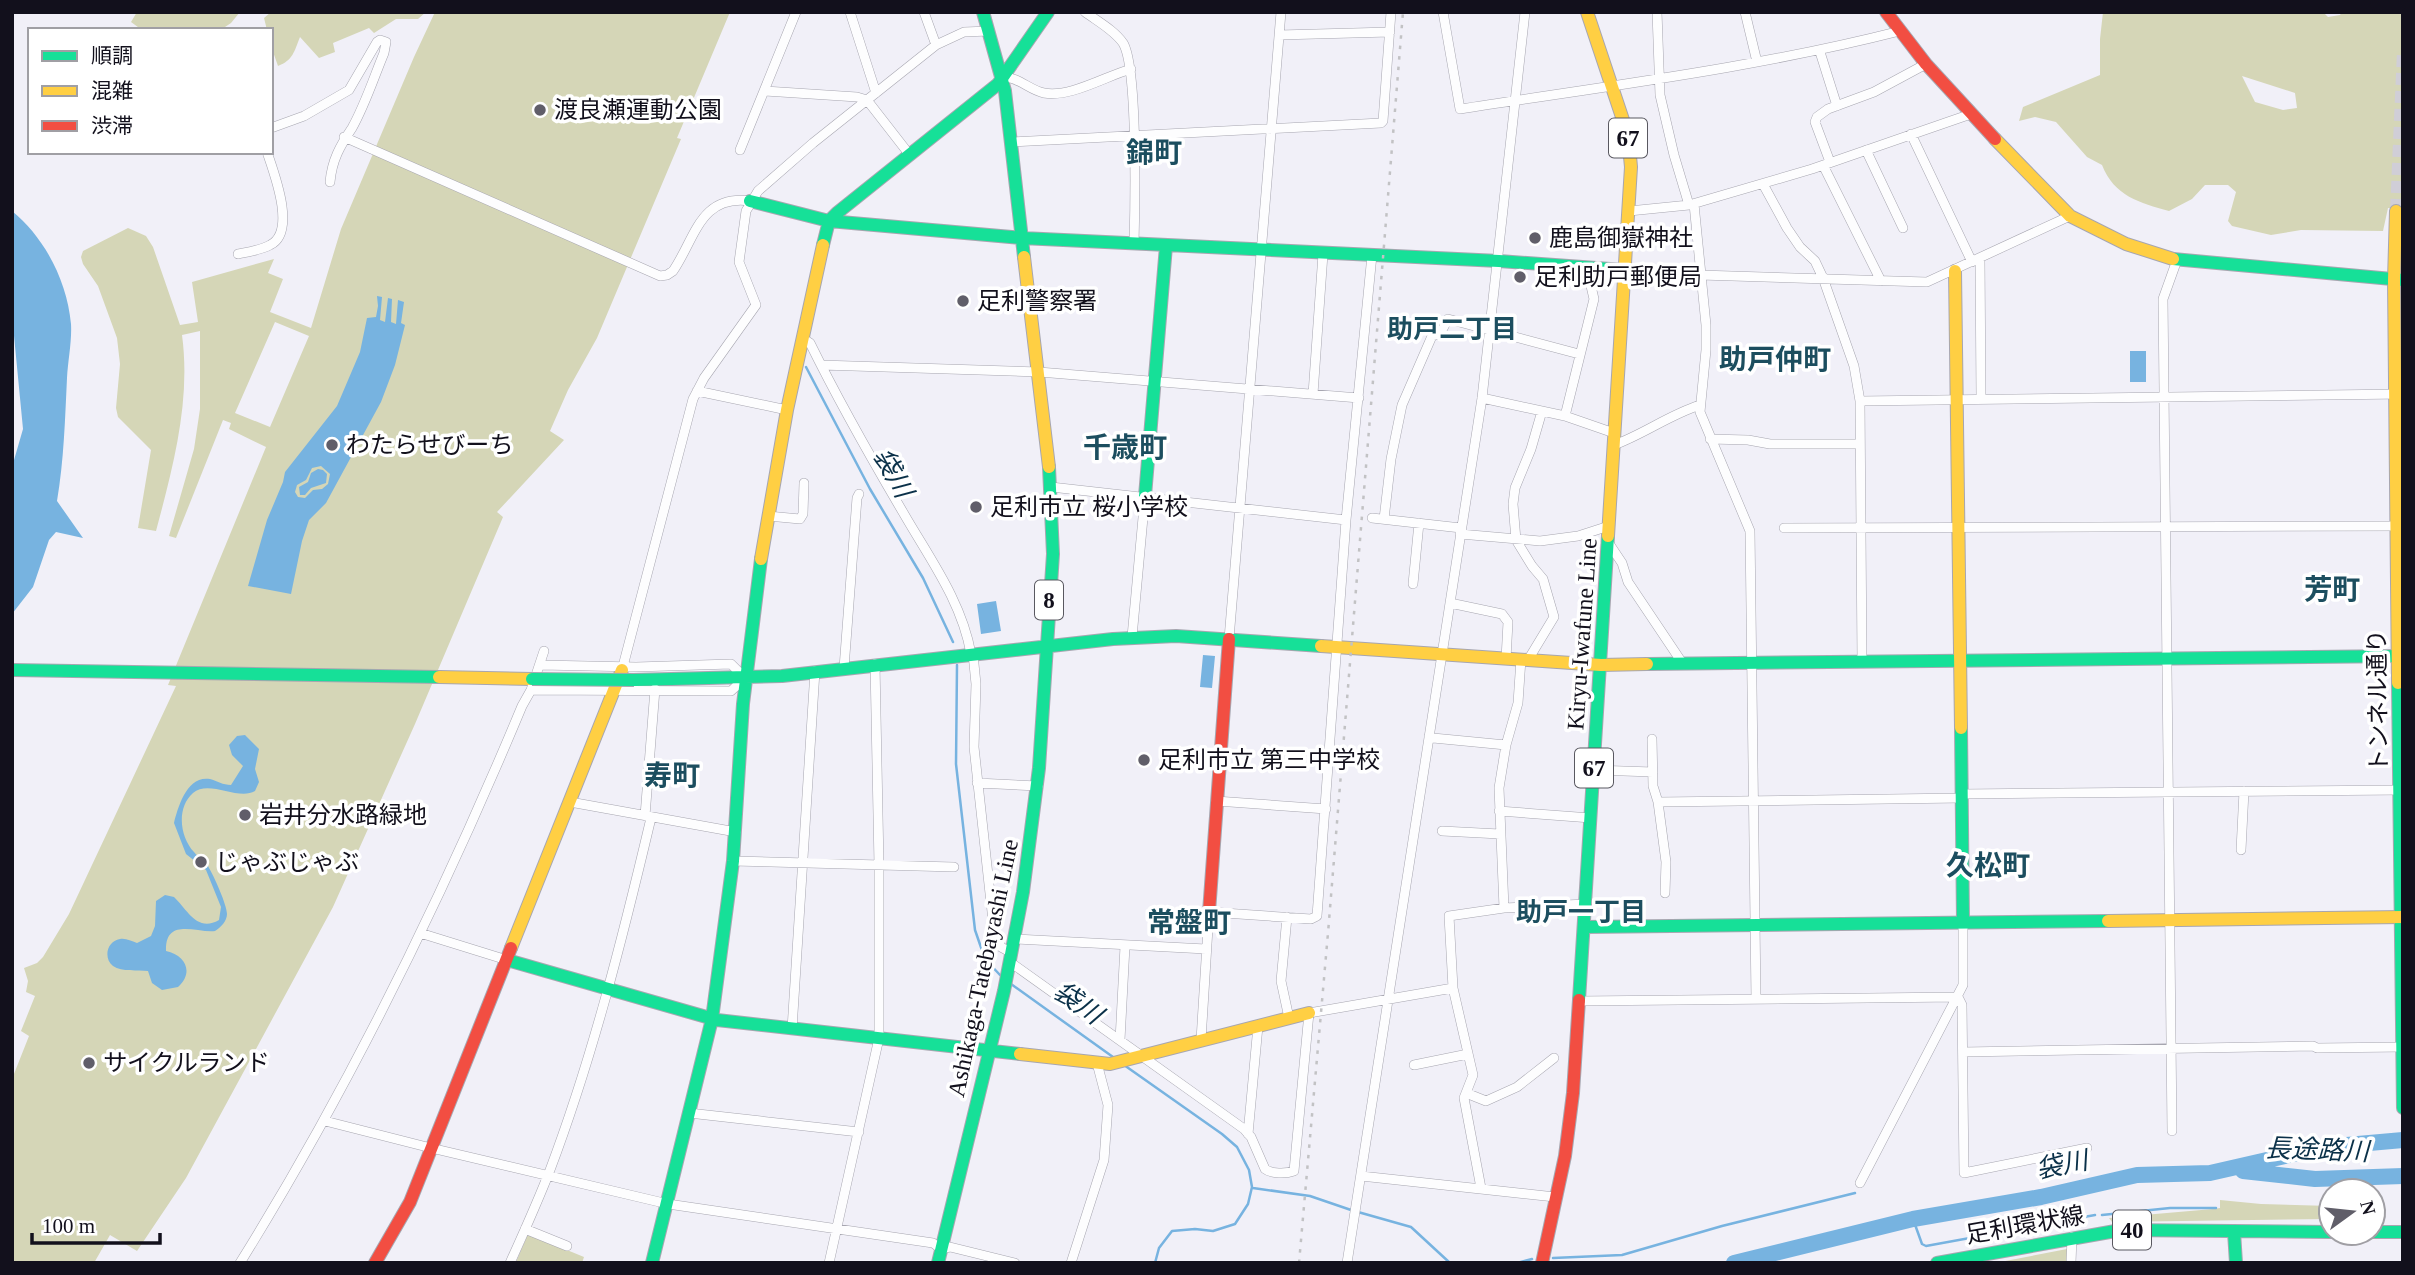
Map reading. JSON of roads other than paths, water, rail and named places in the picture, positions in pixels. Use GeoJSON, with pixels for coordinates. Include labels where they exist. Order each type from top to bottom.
{"type":"FeatureCollection","features":[{"type":"Feature","properties":{"kind":"street"},"geometry":{"type":"LineString","coordinates":[[740,150],[796,12]]}},
{"type":"Feature","properties":{"kind":"street"},"geometry":{"type":"LineString","coordinates":[[850,12],[876,93]]}},
{"type":"Feature","properties":{"kind":"street"},"geometry":{"type":"LineString","coordinates":[[924,12],[936,45]]}},
{"type":"Feature","properties":{"kind":"street","name":"Ashikaga-Tatebayashi Line"},"geometry":{"type":"LineString","coordinates":[[938,1263],[1011,960],[1029,856],[1038,786],[1052,554],[1051,487],[1003,77],[983,12]]}},
{"type":"Feature","properties":{"kind":"street"},"geometry":{"type":"LineString","coordinates":[[652,1263],[712,1018],[736,832],[746,678],[768,516],[802,338],[830,221],[993,88],[1048,12]]}},
{"type":"Feature","properties":{"kind":"street"},"geometry":{"type":"LineString","coordinates":[[1085,12],[1122,42],[1131,69],[1134,244]]}},
{"type":"Feature","properties":{"kind":"street"},"geometry":{"type":"LineString","coordinates":[[1201,1040],[1216,801],[1281,12]]}},
{"type":"Feature","properties":{"kind":"street"},"geometry":{"type":"LineString","coordinates":[[1011,142],[1381,123],[1391,12]]}},
{"type":"Feature","properties":{"kind":"street"},"geometry":{"type":"LineString","coordinates":[[1443,12],[1460,109],[1658,81],[1820,52],[1900,31]]}},
{"type":"Feature","properties":{"kind":"street"},"geometry":{"type":"LineString","coordinates":[[1347,1263],[1482,398],[1525,12]]}},
{"type":"Feature","properties":{"kind":"street","name":"Kiryu-Iwafune Line"},"geometry":{"type":"LineString","coordinates":[[1542,1263],[1569,1131],[1586,904],[1629,211],[1631,149],[1587,12]]}},
{"type":"Feature","properties":{"kind":"street"},"geometry":{"type":"LineString","coordinates":[[1657,12],[1658,81],[1674,155],[1692,204],[1700,275],[1706,351],[1700,405],[1710,439],[1750,531],[1756,999]]}},
{"type":"Feature","properties":{"kind":"street"},"geometry":{"type":"LineString","coordinates":[[1745,12],[1757,62]]}},
{"type":"Feature","properties":{"kind":"street"},"geometry":{"type":"LineString","coordinates":[[1886,12],[1926,64],[1970,114],[2070,216],[2126,244],[2177,260],[2398,280]]}},
{"type":"Feature","properties":{"kind":"street"},"geometry":{"type":"LineString","coordinates":[[375,1263],[404,1215],[623,668],[693,398],[756,305],[739,266],[743,224],[750,201],[785,166],[936,45],[964,32],[989,31]]}},
{"type":"Feature","properties":{"kind":"street"},"geometry":{"type":"LineString","coordinates":[[1279,35],[1390,32]]}},
{"type":"Feature","properties":{"kind":"street"},"geometry":{"type":"LineString","coordinates":[[273,127],[304,116],[348,90],[372,49],[383,40],[387,45],[348,139],[330,170],[330,182]]}},
{"type":"Feature","properties":{"kind":"street"},"geometry":{"type":"LineString","coordinates":[[1820,52],[1837,106]]}},
{"type":"Feature","properties":{"kind":"street"},"geometry":{"type":"LineString","coordinates":[[1881,281],[1826,163],[1815,122],[1817,117],[1837,106],[1874,92],[1926,64]]}},
{"type":"Feature","properties":{"kind":"street"},"geometry":{"type":"LineString","coordinates":[[1003,77],[1014,78],[1034,90],[1050,94],[1092,84],[1131,69]]}},
{"type":"Feature","properties":{"kind":"street"},"geometry":{"type":"LineString","coordinates":[[765,91],[857,97],[867,100],[909,154]]}},
{"type":"Feature","properties":{"kind":"street"},"geometry":{"type":"LineString","coordinates":[[1629,211],[1692,204],[1763,184],[1970,114]]}},
{"type":"Feature","properties":{"kind":"street"},"geometry":{"type":"LineString","coordinates":[[1911,134],[1976,260],[1982,398]]}},
{"type":"Feature","properties":{"kind":"street"},"geometry":{"type":"LineString","coordinates":[[348,139],[658,275],[667,275],[673,271],[696,227],[709,212],[735,199],[830,221],[1022,238],[1499,261],[1700,275],[1927,282],[2070,216]]}},
{"type":"Feature","properties":{"kind":"street"},"geometry":{"type":"LineString","coordinates":[[1866,150],[1902,228]]}},
{"type":"Feature","properties":{"kind":"street"},"geometry":{"type":"LineString","coordinates":[[238,254],[270,246],[281,230],[283,219],[280,195],[268,154]]}},
{"type":"Feature","properties":{"kind":"street"},"geometry":{"type":"LineString","coordinates":[[1763,184],[1787,228],[1800,247],[1815,261],[1854,366],[1860,401],[1863,661]]}},
{"type":"Feature","properties":{"kind":"street","name":"トンネル通り"},"geometry":{"type":"LineString","coordinates":[[2396,211],[2403,1108]]}},
{"type":"Feature","properties":{"kind":"street"},"geometry":{"type":"LineString","coordinates":[[1132,637],[1167,246]]}},
{"type":"Feature","properties":{"kind":"street"},"geometry":{"type":"LineString","coordinates":[[1312,394],[1323,254]]}},
{"type":"Feature","properties":{"kind":"street"},"geometry":{"type":"LineString","coordinates":[[1209,912],[1311,919],[1317,916],[1346,520],[1372,255]]}},
{"type":"Feature","properties":{"kind":"street"},"geometry":{"type":"LineString","coordinates":[[2172,1131],[2163,299],[2177,260]]}},
{"type":"Feature","properties":{"kind":"street"},"geometry":{"type":"LineString","coordinates":[[1566,416],[1594,299],[1587,268]]}},
{"type":"Feature","properties":{"kind":"street"},"geometry":{"type":"LineString","coordinates":[[1860,1183],[1958,996],[1964,977],[1955,271]]}},
{"type":"Feature","properties":{"kind":"street"},"geometry":{"type":"LineString","coordinates":[[1384,519],[1402,405],[1432,336],[1440,334],[1448,319],[1579,354]]}},
{"type":"Feature","properties":{"kind":"street"},"geometry":{"type":"LineString","coordinates":[[802,338],[810,343],[848,420],[950,592],[964,624],[976,684],[974,747],[977,783],[995,937],[1001,947],[1011,960],[1119,1040],[1138,1058],[1248,1134],[1269,1172],[1294,1171],[1309,1013]]}},
{"type":"Feature","properties":{"kind":"street"},"geometry":{"type":"LineString","coordinates":[[821,365],[1039,372],[1359,398]]}},
{"type":"Feature","properties":{"kind":"street"},"geometry":{"type":"LineString","coordinates":[[697,391],[787,410]]}},
{"type":"Feature","properties":{"kind":"street"},"geometry":{"type":"LineString","coordinates":[[1860,401],[2399,394]]}},
{"type":"Feature","properties":{"kind":"street"},"geometry":{"type":"LineString","coordinates":[[1482,398],[1566,416],[1614,439],[1636,437],[1676,413],[1700,405]]}},
{"type":"Feature","properties":{"kind":"street"},"geometry":{"type":"LineString","coordinates":[[1504,908],[1500,778],[1525,660],[1554,617],[1544,579],[1532,566],[1516,540],[1513,504],[1515,488],[1531,449],[1542,411]]}},
{"type":"Feature","properties":{"kind":"street"},"geometry":{"type":"LineString","coordinates":[[1710,439],[1748,440],[1770,444],[1860,444]]}},
{"type":"Feature","properties":{"kind":"street"},"geometry":{"type":"LineString","coordinates":[[768,516],[800,519],[803,514],[804,482]]}},
{"type":"Feature","properties":{"kind":"street"},"geometry":{"type":"LineString","coordinates":[[1051,487],[1346,520]]}},
{"type":"Feature","properties":{"kind":"street"},"geometry":{"type":"LineString","coordinates":[[844,668],[859,494]]}},
{"type":"Feature","properties":{"kind":"street"},"geometry":{"type":"LineString","coordinates":[[1372,518],[1419,523],[1516,540],[1560,540],[1609,526]]}},
{"type":"Feature","properties":{"kind":"street"},"geometry":{"type":"LineString","coordinates":[[1413,584],[1419,523]]}},
{"type":"Feature","properties":{"kind":"street"},"geometry":{"type":"LineString","coordinates":[[1784,528],[2400,526]]}},
{"type":"Feature","properties":{"kind":"street"},"geometry":{"type":"LineString","coordinates":[[1608,542],[1622,563],[1628,582],[1683,664]]}},
{"type":"Feature","properties":{"kind":"street"},"geometry":{"type":"LineString","coordinates":[[1450,603],[1502,614],[1508,622],[1506,659]]}},
{"type":"Feature","properties":{"kind":"street"},"geometry":{"type":"LineString","coordinates":[[532,684],[782,676],[1132,637],[1176,636],[1601,665],[2400,656]]}},
{"type":"Feature","properties":{"kind":"street"},"geometry":{"type":"LineString","coordinates":[[240,1263],[325,1121],[390,998],[541,665],[544,652]]}},
{"type":"Feature","properties":{"kind":"street"},"geometry":{"type":"LineString","coordinates":[[541,665],[623,668],[731,664],[746,678]]}},
{"type":"Feature","properties":{"kind":"street"},"geometry":{"type":"LineString","coordinates":[[829,1263],[879,1038],[875,664]]}},
{"type":"Feature","properties":{"kind":"street"},"geometry":{"type":"LineString","coordinates":[[12,670],[490,678],[614,691],[731,691],[746,678]]}},
{"type":"Feature","properties":{"kind":"street"},"geometry":{"type":"LineString","coordinates":[[792,1029],[816,671]]}},
{"type":"Feature","properties":{"kind":"street"},"geometry":{"type":"LineString","coordinates":[[510,1263],[548,1175],[608,989],[648,817],[655,689]]}},
{"type":"Feature","properties":{"kind":"street"},"geometry":{"type":"LineString","coordinates":[[1429,736],[1506,744]]}},
{"type":"Feature","properties":{"kind":"street"},"geometry":{"type":"LineString","coordinates":[[1652,739],[1653,786],[1658,802],[1665,862],[1665,893]]}},
{"type":"Feature","properties":{"kind":"street"},"geometry":{"type":"LineString","coordinates":[[1594,769],[1653,772]]}},
{"type":"Feature","properties":{"kind":"street"},"geometry":{"type":"LineString","coordinates":[[977,783],[1038,786]]}},
{"type":"Feature","properties":{"kind":"street"},"geometry":{"type":"LineString","coordinates":[[1658,802],[2401,790]]}},
{"type":"Feature","properties":{"kind":"street"},"geometry":{"type":"LineString","coordinates":[[2241,850],[2244,791]]}},
{"type":"Feature","properties":{"kind":"street"},"geometry":{"type":"LineString","coordinates":[[1216,801],[1326,809]]}},
{"type":"Feature","properties":{"kind":"street"},"geometry":{"type":"LineString","coordinates":[[570,802],[736,832]]}},
{"type":"Feature","properties":{"kind":"street"},"geometry":{"type":"LineString","coordinates":[[1499,811],[1591,818]]}},
{"type":"Feature","properties":{"kind":"street"},"geometry":{"type":"LineString","coordinates":[[1442,831],[1500,834]]}},
{"type":"Feature","properties":{"kind":"street"},"geometry":{"type":"LineString","coordinates":[[733,861],[954,867]]}},
{"type":"Feature","properties":{"kind":"street"},"geometry":{"type":"LineString","coordinates":[[1481,1188],[1464,1098],[1473,1075],[1453,989],[1450,916],[1504,908],[1586,904]]}},
{"type":"Feature","properties":{"kind":"street"},"geometry":{"type":"LineString","coordinates":[[1287,918],[1281,981],[1289,1018]]}},
{"type":"Feature","properties":{"kind":"street"},"geometry":{"type":"LineString","coordinates":[[1584,927],[2402,918]]}},
{"type":"Feature","properties":{"kind":"street"},"geometry":{"type":"LineString","coordinates":[[420,933],[712,1018],[1103,1064],[1138,1058],[1309,1013],[1453,989]]}},
{"type":"Feature","properties":{"kind":"street"},"geometry":{"type":"LineString","coordinates":[[1015,939],[1206,949]]}},
{"type":"Feature","properties":{"kind":"street"},"geometry":{"type":"LineString","coordinates":[[1119,1040],[1125,946]]}},
{"type":"Feature","properties":{"kind":"street"},"geometry":{"type":"LineString","coordinates":[[1579,1001],[1958,996]]}},
{"type":"Feature","properties":{"kind":"street"},"geometry":{"type":"LineString","coordinates":[[1958,996],[1962,1005],[1964,1173],[2087,1148]]}},
{"type":"Feature","properties":{"kind":"street"},"geometry":{"type":"LineString","coordinates":[[1248,1134],[1258,1026]]}},
{"type":"Feature","properties":{"kind":"street"},"geometry":{"type":"LineString","coordinates":[[1963,1052],[2402,1047]]}},
{"type":"Feature","properties":{"kind":"street"},"geometry":{"type":"LineString","coordinates":[[1414,1065],[1468,1055]]}},
{"type":"Feature","properties":{"kind":"street"},"geometry":{"type":"LineString","coordinates":[[1466,1093],[1486,1101],[1517,1087],[1554,1058]]}},
{"type":"Feature","properties":{"kind":"street"},"geometry":{"type":"LineString","coordinates":[[1071,1263],[1104,1160],[1108,1105],[1103,1064]]}},
{"type":"Feature","properties":{"kind":"street"},"geometry":{"type":"LineString","coordinates":[[690,1113],[859,1132]]}},
{"type":"Feature","properties":{"kind":"street"},"geometry":{"type":"LineString","coordinates":[[325,1121],[668,1204],[933,1243],[942,1250],[950,1247],[1015,1263]]}},
{"type":"Feature","properties":{"kind":"street"},"geometry":{"type":"LineString","coordinates":[[1361,1176],[1555,1197]]}},
{"type":"Feature","properties":{"kind":"street"},"geometry":{"type":"LineString","coordinates":[[525,1229],[567,1246]]}},
{"type":"Feature","properties":{"kind":"street","name":"足利環状線"},"geometry":{"type":"LineString","coordinates":[[1937,1263],[2121,1230],[2317,1232]]}},
{"type":"Feature","properties":{"kind":"street"},"geometry":{"type":"LineString","coordinates":[[2234,1232],[2236,1263]]}},
{"type":"Feature","properties":{"kind":"street"},"geometry":{"type":"LineString","coordinates":[[2071,1263],[2072,1237]]}},
{"type":"Feature","properties":{"kind":"water"},"geometry":{"type":"Polygon","coordinates":[[[12,211],[44,247],[59,276],[69,308],[71,337],[57,501],[83,538],[56,532],[49,540],[33,587],[12,614],[12,467],[23,429],[12,315],[12,211]]]}},
{"type":"Feature","properties":{"kind":"water","name":"わたらせびーち"},"geometry":{"type":"Polygon","coordinates":[[[377,296],[382,297],[380,320],[385,322],[388,298],[392,299],[391,322],[396,324],[398,300],[404,302],[401,323],[405,325],[395,365],[381,402],[326,503],[309,520],[291,594],[248,586],[267,520],[285,472],[337,406],[360,352],[367,318],[376,317],[377,296]],[[321,466],[312,468],[306,480],[297,485],[295,492],[298,497],[305,498],[313,490],[322,489],[328,484],[330,474],[321,466]]]}},
{"type":"Feature","properties":{"kind":"water"},"geometry":{"type":"Polygon","coordinates":[[[2130,351],[2146,351],[2146,382],[2130,382],[2130,351]]]}},
{"type":"Feature","properties":{"kind":"water"},"geometry":{"type":"Polygon","coordinates":[[[318,469],[327,474],[326,483],[300,495],[299,487],[308,482],[311,473],[318,469]]]}},
{"type":"Feature","properties":{"kind":"water"},"geometry":{"type":"Polygon","coordinates":[[[996,601],[1001,631],[981,634],[977,604],[996,601]]]}},
{"type":"Feature","properties":{"kind":"water"},"geometry":{"type":"Polygon","coordinates":[[[1203,655],[1215,656],[1212,688],[1200,687],[1203,655]]]}},
{"type":"Feature","properties":{"kind":"water","name":"じゃぶじゃぶ"},"geometry":{"type":"Polygon","coordinates":[[[245,735],[259,749],[255,769],[259,782],[255,791],[240,794],[200,789],[188,799],[182,814],[186,839],[214,877],[225,904],[226,919],[215,931],[183,929],[171,934],[167,940],[166,951],[179,956],[187,971],[178,987],[162,990],[152,983],[148,971],[125,970],[113,966],[107,954],[109,946],[120,939],[137,943],[151,936],[155,926],[156,901],[165,895],[174,897],[199,922],[205,924],[219,920],[221,907],[206,870],[186,854],[174,823],[185,794],[195,782],[210,779],[231,785],[243,766],[232,755],[229,745],[237,736],[245,735]]]}},
{"type":"Feature","properties":{"kind":"waterway","name":"袋川"},"geometry":{"type":"LineString","coordinates":[[806,367],[870,489],[923,578],[953,642]]}},
{"type":"Feature","properties":{"kind":"waterway","name":"袋川"},"geometry":{"type":"LineString","coordinates":[[957,665],[956,764],[975,930],[985,959],[1000,975]]}},
{"type":"Feature","properties":{"kind":"waterway","name":"袋川"},"geometry":{"type":"LineString","coordinates":[[1011,984],[1113,1057]]}},
{"type":"Feature","properties":{"kind":"waterway","name":"袋川"},"geometry":{"type":"LineString","coordinates":[[1124,1065],[1237,1147],[1249,1170],[1252,1187],[1248,1204],[1235,1224],[1213,1231],[1172,1231],[1159,1248],[1155,1263]]}},
{"type":"Feature","properties":{"kind":"waterway","name":"袋川"},"geometry":{"type":"LineString","coordinates":[[1734,1263],[1913,1219],[2041,1197],[2137,1175],[2210,1173],[2324,1147],[2403,1140]]}},
{"type":"Feature","properties":{"kind":"waterway","name":"長途路川"},"geometry":{"type":"LineString","coordinates":[[2243,1171],[2315,1179],[2403,1176]]}},
{"type":"Feature","properties":{"kind":"waterway"},"geometry":{"type":"LineString","coordinates":[[1253,1188],[1310,1196],[1351,1210]]}},
{"type":"Feature","properties":{"kind":"waterway"},"geometry":{"type":"LineString","coordinates":[[1553,1258],[1622,1255],[1722,1226],[1855,1193]]}},
{"type":"Feature","properties":{"kind":"waterway"},"geometry":{"type":"LineString","coordinates":[[2102,1215],[2170,1208],[2216,1208]]}},
{"type":"Feature","properties":{"kind":"waterway"},"geometry":{"type":"LineString","coordinates":[[1358,1212],[1411,1227],[1450,1263]]}},
{"type":"Feature","properties":{"kind":"waterway"},"geometry":{"type":"LineString","coordinates":[[1913,1219],[1922,1244],[1926,1246],[2095,1215]]}},
{"type":"Feature","properties":{"kind":"waterway"},"geometry":{"type":"LineString","coordinates":[[1517,1263],[1532,1259]]}},
{"type":"Feature","properties":{"kind":"tunnel"},"geometry":{"type":"LineString","coordinates":[[2396,211],[2403,51]]}},
{"type":"Feature","properties":{"kind":"railway"},"geometry":{"type":"LineString","coordinates":[[1299,1263],[1403,12]]}},
{"type":"Feature","properties":{"kind":"place","name":"渡良瀬運動公園"},"geometry":{"type":"Point","coordinates":[540,110]}},
{"type":"Feature","properties":{"kind":"place","name":"鹿島御嶽神社"},"geometry":{"type":"Point","coordinates":[1535,238]}},
{"type":"Feature","properties":{"kind":"place","name":"足利助戸郵便局"},"geometry":{"type":"Point","coordinates":[1520,277]}},
{"type":"Feature","properties":{"kind":"place","name":"足利警察署"},"geometry":{"type":"Point","coordinates":[963,301]}},
{"type":"Feature","properties":{"kind":"place","name":"わたらせびーち"},"geometry":{"type":"Point","coordinates":[332,445]}},
{"type":"Feature","properties":{"kind":"place","name":"足利市立 桜小学校"},"geometry":{"type":"Point","coordinates":[976,507]}},
{"type":"Feature","properties":{"kind":"place","name":"足利市立 第三中学校"},"geometry":{"type":"Point","coordinates":[1144,760]}},
{"type":"Feature","properties":{"kind":"place","name":"岩井分水路緑地"},"geometry":{"type":"Point","coordinates":[245,815]}},
{"type":"Feature","properties":{"kind":"place","name":"じゃぶじゃぶ"},"geometry":{"type":"Point","coordinates":[201,862]}},
{"type":"Feature","properties":{"kind":"place","name":"サイクルランド"},"geometry":{"type":"Point","coordinates":[89,1063]}},
{"type":"Feature","properties":{"kind":"district","name":"錦町"},"geometry":{"type":"Point","coordinates":[1154,152]}},
{"type":"Feature","properties":{"kind":"district","name":"助戸二丁目"},"geometry":{"type":"Point","coordinates":[1452,329]}},
{"type":"Feature","properties":{"kind":"district","name":"助戸仲町"},"geometry":{"type":"Point","coordinates":[1775,359]}},
{"type":"Feature","properties":{"kind":"district","name":"千歳町"},"geometry":{"type":"Point","coordinates":[1125,447]}},
{"type":"Feature","properties":{"kind":"district","name":"芳町"},"geometry":{"type":"Point","coordinates":[2332,589]}},
{"type":"Feature","properties":{"kind":"district","name":"寿町"},"geometry":{"type":"Point","coordinates":[672,775]}},
{"type":"Feature","properties":{"kind":"district","name":"久松町"},"geometry":{"type":"Point","coordinates":[1988,865]}},
{"type":"Feature","properties":{"kind":"district","name":"助戸一丁目"},"geometry":{"type":"Point","coordinates":[1581,912]}},
{"type":"Feature","properties":{"kind":"district","name":"常盤町"},"geometry":{"type":"Point","coordinates":[1189,922]}}]}
